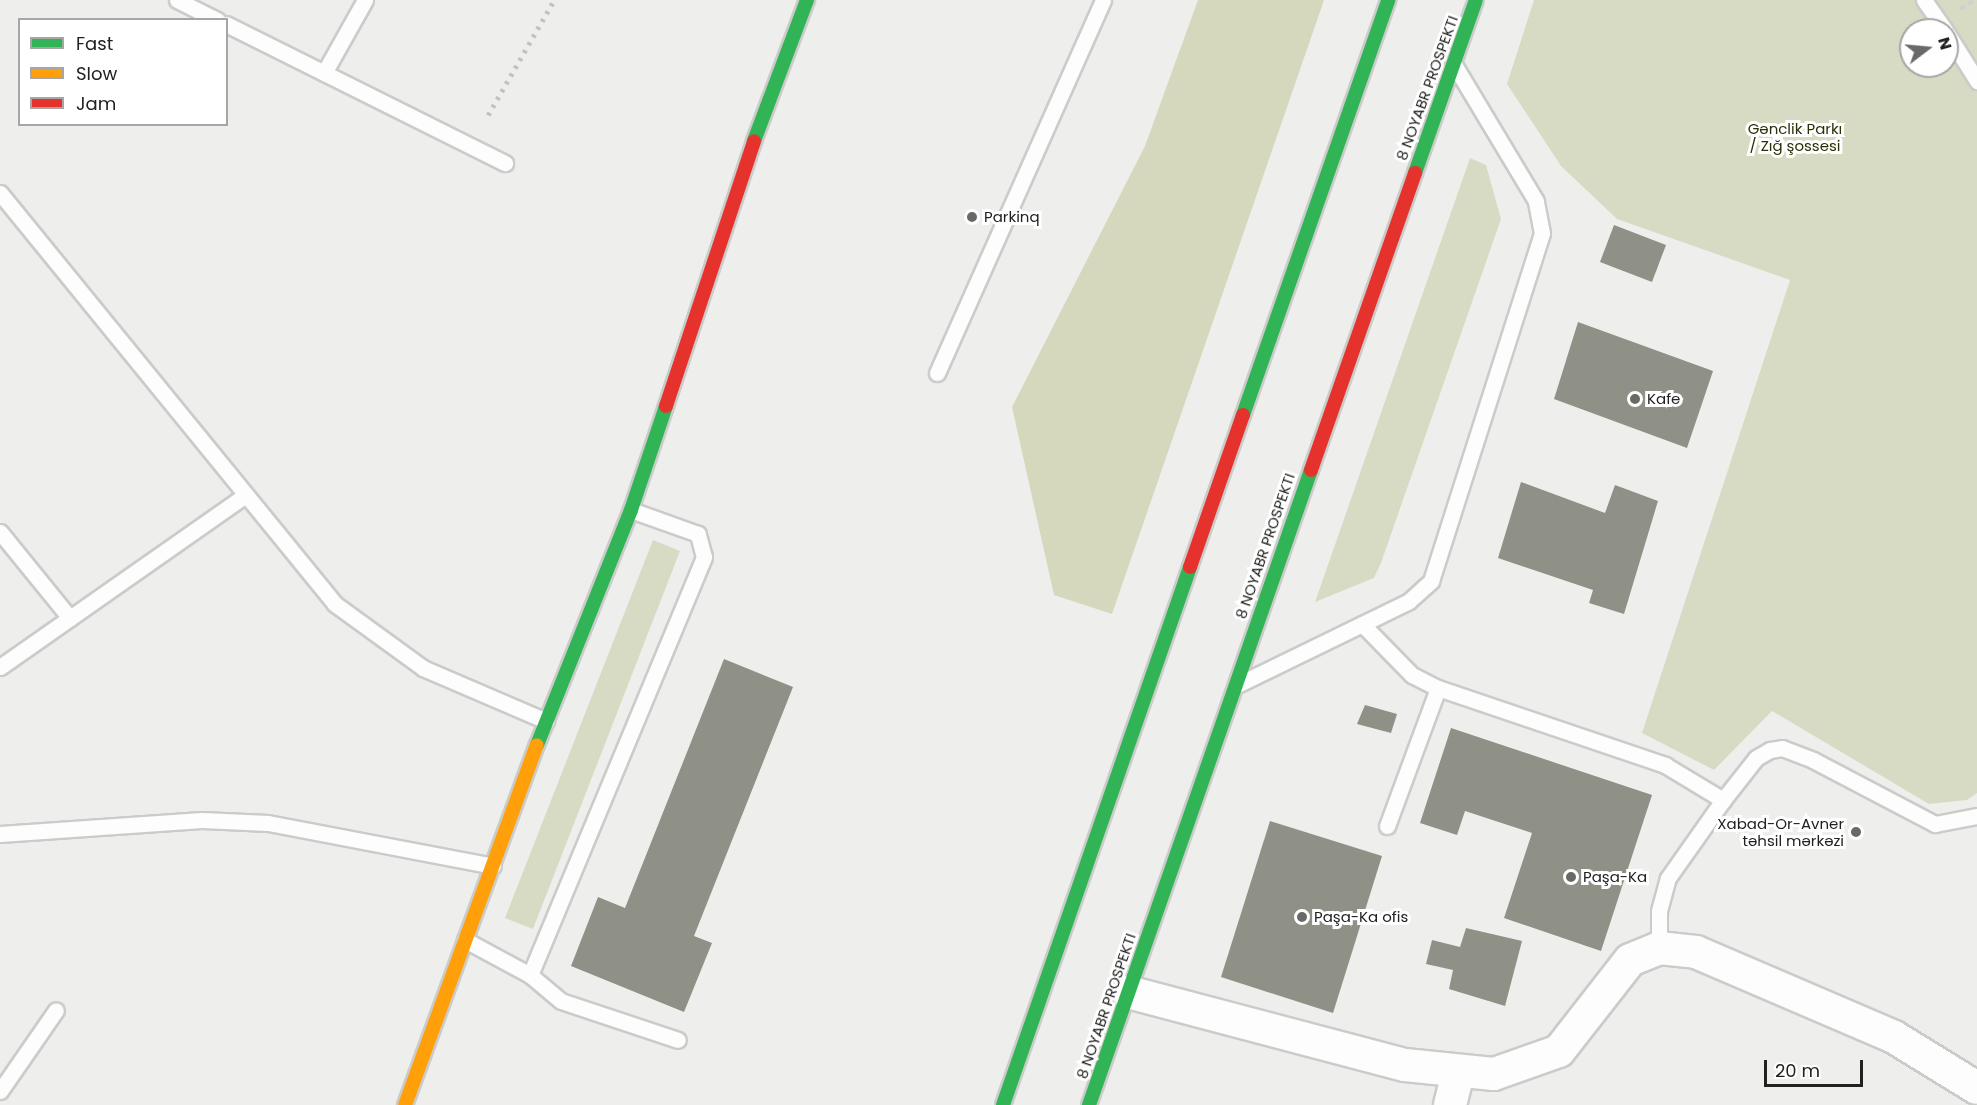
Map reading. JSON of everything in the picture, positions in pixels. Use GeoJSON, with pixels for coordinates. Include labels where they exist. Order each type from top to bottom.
{"type":"FeatureCollection","features":[{"type":"Feature","properties":{"kind":"main road"},"geometry":{"type":"LineString","coordinates":[[405,1105],[546,721],[631,510],[768,98],[807,0]]}},
{"type":"Feature","properties":{"kind":"main road"},"geometry":{"type":"LineString","coordinates":[[1002,1105],[1388,0]]}},
{"type":"Feature","properties":{"kind":"main road","name":"8 NOYABR PROSPEKTI"},"geometry":{"type":"LineString","coordinates":[[1089,1105],[1476,0]]}},
{"type":"Feature","properties":{"kind":"street"},"geometry":{"type":"LineString","coordinates":[[1128,992],[1404,1065],[1458,1073],[1494,1074],[1559,1051],[1630,960],[1659,948],[1696,952],[1894,1037],[1977,1088],[1964,1105]]}},
{"type":"Feature","properties":{"kind":"street"},"geometry":{"type":"LineString","coordinates":[[1450,1105],[1458,1073]]}},
{"type":"Feature","properties":{"kind":"lane"},"geometry":{"type":"LineString","coordinates":[[177,0],[213,18]]}},
{"type":"Feature","properties":{"kind":"lane"},"geometry":{"type":"LineString","coordinates":[[324,73],[365,0]]}},
{"type":"Feature","properties":{"kind":"lane"},"geometry":{"type":"LineString","coordinates":[[937,373],[1103,0]]}},
{"type":"Feature","properties":{"kind":"lane"},"geometry":{"type":"LineString","coordinates":[[1924,0],[1937,18]]}},
{"type":"Feature","properties":{"kind":"lane"},"geometry":{"type":"LineString","coordinates":[[228,25],[505,163]]}},
{"type":"Feature","properties":{"kind":"lane"},"geometry":{"type":"LineString","coordinates":[[1959,52],[1977,81]]}},
{"type":"Feature","properties":{"kind":"lane"},"geometry":{"type":"LineString","coordinates":[[1234,686],[1409,601],[1431,581],[1542,233],[1536,201],[1453,63]]}},
{"type":"Feature","properties":{"kind":"lane"},"geometry":{"type":"LineString","coordinates":[[0,193],[335,604],[396,652],[546,721]]}},
{"type":"Feature","properties":{"kind":"lane"},"geometry":{"type":"LineString","coordinates":[[0,667],[246,495]]}},
{"type":"Feature","properties":{"kind":"lane"},"geometry":{"type":"LineString","coordinates":[[530,975],[704,556],[698,534],[631,510]]}},
{"type":"Feature","properties":{"kind":"lane"},"geometry":{"type":"LineString","coordinates":[[0,532],[70,618]]}},
{"type":"Feature","properties":{"kind":"lane"},"geometry":{"type":"LineString","coordinates":[[1362,624],[1412,675],[1438,688],[1665,765],[1723,800]]}},
{"type":"Feature","properties":{"kind":"lane"},"geometry":{"type":"LineString","coordinates":[[1387,826],[1438,688]]}},
{"type":"Feature","properties":{"kind":"lane"},"geometry":{"type":"LineString","coordinates":[[1659,948],[1659,911],[1668,878],[1723,800],[1756,759],[1782,748],[1935,824],[1977,816]]}},
{"type":"Feature","properties":{"kind":"lane"},"geometry":{"type":"LineString","coordinates":[[0,834],[202,820],[268,823],[493,866]]}},
{"type":"Feature","properties":{"kind":"lane"},"geometry":{"type":"LineString","coordinates":[[465,940],[530,975],[561,1001],[678,1040]]}},
{"type":"Feature","properties":{"kind":"lane"},"geometry":{"type":"LineString","coordinates":[[0,1091],[56,1010]]}},
{"type":"Feature","properties":{"kind":"green space"},"geometry":{"type":"Polygon","coordinates":[[[1198,0],[1324,0],[1112,614],[1054,595],[1012,407],[1145,146],[1198,0]]]}},
{"type":"Feature","properties":{"kind":"green space","name":"Gənclik Parkı / Zığ şossesi"},"geometry":{"type":"Polygon","coordinates":[[[1534,0],[1977,0],[1977,793],[1967,800],[1929,804],[1772,711],[1714,770],[1642,733],[1790,280],[1617,219],[1561,166],[1507,84],[1534,0]]]}},
{"type":"Feature","properties":{"kind":"green space"},"geometry":{"type":"Polygon","coordinates":[[[1470,158],[1486,165],[1501,219],[1381,563],[1374,578],[1315,602],[1470,158]]]}},
{"type":"Feature","properties":{"kind":"green space"},"geometry":{"type":"Polygon","coordinates":[[[653,540],[680,551],[533,929],[505,918],[653,540]]]}},
{"type":"Feature","properties":{"kind":"building"},"geometry":{"type":"Polygon","coordinates":[[[1614,225],[1666,245],[1652,282],[1600,262],[1614,225]]]}},
{"type":"Feature","properties":{"kind":"building"},"geometry":{"type":"Polygon","coordinates":[[[1578,322],[1713,371],[1687,448],[1554,399],[1578,322]]]}},
{"type":"Feature","properties":{"kind":"building"},"geometry":{"type":"Polygon","coordinates":[[[1521,482],[1605,513],[1615,485],[1658,501],[1624,614],[1589,603],[1593,590],[1498,558],[1521,482]]]}},
{"type":"Feature","properties":{"kind":"building"},"geometry":{"type":"Polygon","coordinates":[[[724,659],[793,687],[694,936],[712,943],[684,1012],[571,966],[598,897],[625,908],[724,659]]]}},
{"type":"Feature","properties":{"kind":"building"},"geometry":{"type":"Polygon","coordinates":[[[1365,705],[1397,714],[1391,733],[1357,724],[1365,705]]]}},
{"type":"Feature","properties":{"kind":"building","name":"Paşa-Ka"},"geometry":{"type":"Polygon","coordinates":[[[1451,728],[1652,795],[1601,951],[1504,918],[1532,833],[1465,811],[1457,835],[1420,823],[1451,728]]]}},
{"type":"Feature","properties":{"kind":"building","name":"Paşa-Ka ofis"},"geometry":{"type":"Polygon","coordinates":[[[1270,821],[1382,856],[1333,1013],[1221,977],[1270,821]]]}},
{"type":"Feature","properties":{"kind":"building"},"geometry":{"type":"Polygon","coordinates":[[[1466,928],[1522,941],[1505,1006],[1449,989],[1453,970],[1426,964],[1432,940],[1460,947],[1466,928]]]}},
{"type":"Feature","properties":{"kind":"railway"},"geometry":{"type":"LineString","coordinates":[[488,115],[554,0]]}},
{"type":"Feature","properties":{"kind":"traffic: fast"},"geometry":{"type":"LineString","coordinates":[[754,141],[807,0]]}},
{"type":"Feature","properties":{"kind":"traffic: fast"},"geometry":{"type":"LineString","coordinates":[[1243,415],[1388,0]]}},
{"type":"Feature","properties":{"kind":"traffic: fast"},"geometry":{"type":"LineString","coordinates":[[1415,173],[1476,0]]}},
{"type":"Feature","properties":{"kind":"traffic: fast"},"geometry":{"type":"LineString","coordinates":[[537,745],[631,510],[666,406]]}},
{"type":"Feature","properties":{"kind":"traffic: fast"},"geometry":{"type":"LineString","coordinates":[[1089,1105],[1311,470]]}},
{"type":"Feature","properties":{"kind":"traffic: fast"},"geometry":{"type":"LineString","coordinates":[[1003,1105],[1190,567]]}},
{"type":"Feature","properties":{"kind":"traffic: slow"},"geometry":{"type":"LineString","coordinates":[[405,1105],[537,745]]}},
{"type":"Feature","properties":{"kind":"traffic: jam"},"geometry":{"type":"LineString","coordinates":[[666,406],[754,141]]}},
{"type":"Feature","properties":{"kind":"traffic: jam"},"geometry":{"type":"LineString","coordinates":[[1311,470],[1415,173]]}},
{"type":"Feature","properties":{"kind":"traffic: jam"},"geometry":{"type":"LineString","coordinates":[[1190,567],[1243,415]]}},
{"type":"Feature","properties":{"kind":"place","name":"Parkinq"},"geometry":{"type":"Point","coordinates":[972,217]}},
{"type":"Feature","properties":{"kind":"place","name":"Kafe"},"geometry":{"type":"Point","coordinates":[1635,399]}},
{"type":"Feature","properties":{"kind":"place","name":"Xabad-Or-Avner təhsil mərkəzi"},"geometry":{"type":"Point","coordinates":[1856,832]}},
{"type":"Feature","properties":{"kind":"place","name":"Paşa-Ka"},"geometry":{"type":"Point","coordinates":[1571,877]}},
{"type":"Feature","properties":{"kind":"place","name":"Paşa-Ka ofis"},"geometry":{"type":"Point","coordinates":[1302,917]}}]}
